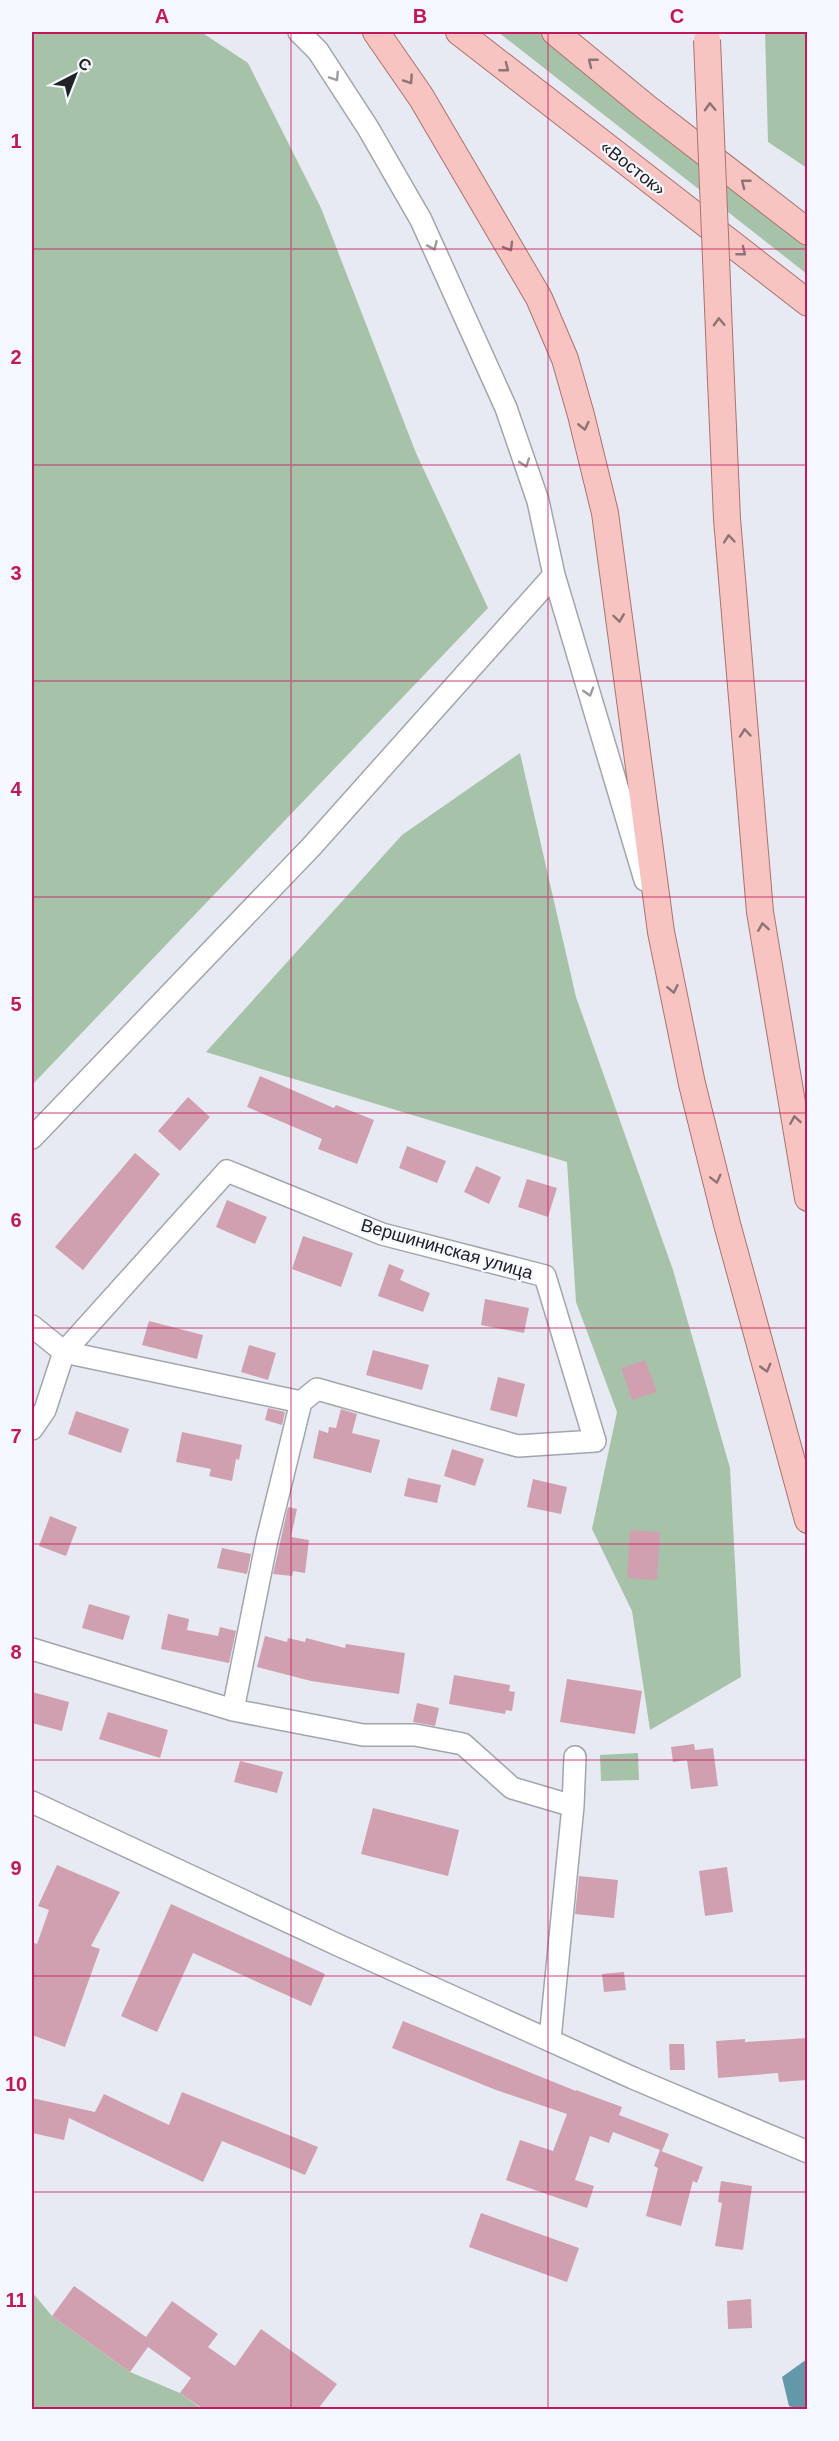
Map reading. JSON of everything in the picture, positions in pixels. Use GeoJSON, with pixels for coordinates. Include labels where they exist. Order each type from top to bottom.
{"type":"FeatureCollection","features":[{"type":"Feature","properties":{"kind":"main road"},"geometry":{"type":"LineString","coordinates":[[376,32],[421,97],[505,239],[538,298],[565,359],[605,513],[661,932],[698,1106],[807,1520]]}},
{"type":"Feature","properties":{"kind":"main road","name":"«Восток»"},"geometry":{"type":"LineString","coordinates":[[459,32],[807,303]]}},
{"type":"Feature","properties":{"kind":"main road"},"geometry":{"type":"LineString","coordinates":[[555,32],[646,107],[807,232]]}},
{"type":"Feature","properties":{"kind":"main road"},"geometry":{"type":"LineString","coordinates":[[707,36],[727,519],[760,912],[807,1198]]}},
{"type":"Feature","properties":{"kind":"street"},"geometry":{"type":"LineString","coordinates":[[299,32],[318,51],[362,119],[421,220],[506,408],[538,501],[554,575],[661,932]]}},
{"type":"Feature","properties":{"kind":"street"},"geometry":{"type":"LineString","coordinates":[[32,1138],[312,846],[554,575]]}},
{"type":"Feature","properties":{"kind":"street","name":"Вершининская улица"},"geometry":{"type":"LineString","coordinates":[[32,1429],[45,1410],[64,1352],[227,1171],[382,1234],[545,1276],[595,1441],[518,1446],[317,1389],[301,1402]]}},
{"type":"Feature","properties":{"kind":"street"},"geometry":{"type":"LineString","coordinates":[[32,1326],[64,1352],[301,1402],[267,1540],[234,1710]]}},
{"type":"Feature","properties":{"kind":"street"},"geometry":{"type":"LineString","coordinates":[[32,1649],[234,1710],[363,1735],[415,1735],[463,1744],[512,1788],[573,1806]]}},
{"type":"Feature","properties":{"kind":"street"},"geometry":{"type":"LineString","coordinates":[[550,2039],[573,1806],[575,1756]]}},
{"type":"Feature","properties":{"kind":"street"},"geometry":{"type":"LineString","coordinates":[[32,1802],[338,1945],[633,2078],[807,2152]]}},
{"type":"Feature","properties":{"kind":"green space"},"geometry":{"type":"Polygon","coordinates":[[[32,32],[201,32],[248,63],[321,208],[416,453],[488,608],[32,1085],[32,32]]]}},
{"type":"Feature","properties":{"kind":"green space"},"geometry":{"type":"Polygon","coordinates":[[[498,32],[539,32],[807,246],[807,274],[498,32]]]}},
{"type":"Feature","properties":{"kind":"green space"},"geometry":{"type":"Polygon","coordinates":[[[765,32],[807,32],[807,168],[768,142],[765,32]]]}},
{"type":"Feature","properties":{"kind":"green space"},"geometry":{"type":"Polygon","coordinates":[[[520,753],[576,997],[673,1270],[730,1468],[741,1677],[650,1730],[632,1611],[592,1529],[617,1412],[576,1302],[567,1162],[206,1052],[402,835],[520,753]]]}},
{"type":"Feature","properties":{"kind":"green space"},"geometry":{"type":"Polygon","coordinates":[[[638,1753],[639,1780],[601,1781],[600,1755],[638,1753]]]}},
{"type":"Feature","properties":{"kind":"green space"},"geometry":{"type":"Polygon","coordinates":[[[32,2292],[52,2316],[130,2372],[180,2393],[202,2409],[32,2409],[32,2292]]]}},
{"type":"Feature","properties":{"kind":"water"},"geometry":{"type":"Polygon","coordinates":[[[807,2359],[807,2409],[798,2409],[789,2406],[782,2377],[807,2359]]]}},
{"type":"Feature","properties":{"kind":"building"},"geometry":{"type":"Polygon","coordinates":[[[260,1076],[334,1108],[336,1105],[374,1120],[357,1164],[318,1149],[322,1139],[247,1107],[260,1076]]]}},
{"type":"Feature","properties":{"kind":"building"},"geometry":{"type":"Polygon","coordinates":[[[188,1097],[210,1117],[180,1151],[158,1131],[188,1097]]]}},
{"type":"Feature","properties":{"kind":"building"},"geometry":{"type":"Polygon","coordinates":[[[407,1146],[446,1161],[437,1183],[399,1168],[407,1146]]]}},
{"type":"Feature","properties":{"kind":"building"},"geometry":{"type":"Polygon","coordinates":[[[135,1153],[160,1174],[83,1270],[55,1247],[135,1153]]]}},
{"type":"Feature","properties":{"kind":"building"},"geometry":{"type":"Polygon","coordinates":[[[476,1166],[501,1177],[489,1204],[464,1192],[476,1166]]]}},
{"type":"Feature","properties":{"kind":"building"},"geometry":{"type":"Polygon","coordinates":[[[527,1179],[557,1188],[548,1217],[518,1207],[527,1179]]]}},
{"type":"Feature","properties":{"kind":"building"},"geometry":{"type":"Polygon","coordinates":[[[227,1200],[267,1217],[255,1244],[216,1227],[227,1200]]]}},
{"type":"Feature","properties":{"kind":"building"},"geometry":{"type":"Polygon","coordinates":[[[303,1236],[353,1253],[341,1287],[292,1269],[303,1236]]]}},
{"type":"Feature","properties":{"kind":"building"},"geometry":{"type":"Polygon","coordinates":[[[389,1264],[404,1270],[400,1280],[430,1293],[423,1312],[378,1296],[389,1264]]]}},
{"type":"Feature","properties":{"kind":"building"},"geometry":{"type":"Polygon","coordinates":[[[485,1299],[529,1308],[524,1333],[481,1325],[485,1299]]]}},
{"type":"Feature","properties":{"kind":"building"},"geometry":{"type":"Polygon","coordinates":[[[149,1321],[203,1335],[197,1359],[142,1345],[149,1321]]]}},
{"type":"Feature","properties":{"kind":"building"},"geometry":{"type":"Polygon","coordinates":[[[249,1345],[276,1353],[268,1380],[241,1372],[249,1345]]]}},
{"type":"Feature","properties":{"kind":"building"},"geometry":{"type":"Polygon","coordinates":[[[373,1350],[429,1365],[422,1390],[366,1375],[373,1350]]]}},
{"type":"Feature","properties":{"kind":"building"},"geometry":{"type":"Polygon","coordinates":[[[645,1360],[657,1392],[632,1400],[621,1368],[645,1360]]]}},
{"type":"Feature","properties":{"kind":"building"},"geometry":{"type":"Polygon","coordinates":[[[498,1377],[525,1384],[517,1417],[490,1410],[498,1377]]]}},
{"type":"Feature","properties":{"kind":"building"},"geometry":{"type":"Polygon","coordinates":[[[268,1408],[285,1412],[282,1425],[265,1420],[268,1408]]]}},
{"type":"Feature","properties":{"kind":"building"},"geometry":{"type":"Polygon","coordinates":[[[341,1409],[357,1414],[352,1433],[380,1440],[371,1473],[313,1458],[319,1430],[328,1433],[329,1427],[336,1428],[341,1409]]]}},
{"type":"Feature","properties":{"kind":"building"},"geometry":{"type":"Polygon","coordinates":[[[76,1411],[129,1429],[121,1453],[68,1434],[76,1411]]]}},
{"type":"Feature","properties":{"kind":"building"},"geometry":{"type":"Polygon","coordinates":[[[182,1432],[242,1445],[239,1460],[236,1459],[232,1481],[209,1476],[211,1469],[176,1462],[182,1432]]]}},
{"type":"Feature","properties":{"kind":"building"},"geometry":{"type":"Polygon","coordinates":[[[452,1449],[484,1459],[475,1486],[444,1476],[452,1449]]]}},
{"type":"Feature","properties":{"kind":"building"},"geometry":{"type":"Polygon","coordinates":[[[408,1478],[441,1485],[437,1503],[404,1496],[408,1478]]]}},
{"type":"Feature","properties":{"kind":"building"},"geometry":{"type":"Polygon","coordinates":[[[533,1479],[567,1487],[561,1514],[527,1507],[533,1479]]]}},
{"type":"Feature","properties":{"kind":"building"},"geometry":{"type":"Polygon","coordinates":[[[288,1507],[297,1509],[291,1537],[309,1540],[305,1573],[293,1571],[292,1576],[273,1574],[288,1507]]]}},
{"type":"Feature","properties":{"kind":"building"},"geometry":{"type":"Polygon","coordinates":[[[50,1516],[77,1527],[66,1556],[39,1546],[50,1516]]]}},
{"type":"Feature","properties":{"kind":"building"},"geometry":{"type":"Polygon","coordinates":[[[630,1530],[660,1532],[657,1580],[627,1578],[630,1530]]]}},
{"type":"Feature","properties":{"kind":"building"},"geometry":{"type":"Polygon","coordinates":[[[222,1548],[251,1554],[247,1574],[217,1568],[222,1548]]]}},
{"type":"Feature","properties":{"kind":"building"},"geometry":{"type":"Polygon","coordinates":[[[89,1604],[130,1616],[123,1640],[82,1628],[89,1604]]]}},
{"type":"Feature","properties":{"kind":"building"},"geometry":{"type":"Polygon","coordinates":[[[168,1614],[189,1619],[187,1630],[218,1636],[220,1627],[236,1631],[229,1663],[161,1649],[168,1614]]]}},
{"type":"Feature","properties":{"kind":"building"},"geometry":{"type":"Polygon","coordinates":[[[265,1636],[287,1642],[288,1638],[305,1642],[306,1638],[345,1648],[346,1644],[405,1653],[399,1694],[311,1681],[257,1667],[265,1636]]]}},
{"type":"Feature","properties":{"kind":"building"},"geometry":{"type":"Polygon","coordinates":[[[454,1675],[510,1685],[509,1691],[515,1692],[512,1711],[506,1710],[505,1714],[449,1704],[454,1675]]]}},
{"type":"Feature","properties":{"kind":"building"},"geometry":{"type":"Polygon","coordinates":[[[567,1679],[642,1691],[635,1734],[560,1722],[567,1679]]]}},
{"type":"Feature","properties":{"kind":"building"},"geometry":{"type":"Polygon","coordinates":[[[32,1692],[69,1702],[62,1731],[32,1723],[32,1692]]]}},
{"type":"Feature","properties":{"kind":"building"},"geometry":{"type":"Polygon","coordinates":[[[417,1703],[439,1708],[435,1726],[413,1722],[417,1703]]]}},
{"type":"Feature","properties":{"kind":"building"},"geometry":{"type":"Polygon","coordinates":[[[108,1712],[168,1730],[160,1758],[99,1739],[108,1712]]]}},
{"type":"Feature","properties":{"kind":"building"},"geometry":{"type":"Polygon","coordinates":[[[694,1744],[695,1750],[713,1748],[718,1786],[691,1789],[687,1760],[673,1762],[671,1747],[694,1744]]]}},
{"type":"Feature","properties":{"kind":"building"},"geometry":{"type":"Polygon","coordinates":[[[240,1761],[283,1772],[277,1793],[234,1782],[240,1761]]]}},
{"type":"Feature","properties":{"kind":"building"},"geometry":{"type":"Polygon","coordinates":[[[373,1808],[459,1830],[448,1876],[361,1854],[373,1808]]]}},
{"type":"Feature","properties":{"kind":"building"},"geometry":{"type":"Polygon","coordinates":[[[57,1865],[120,1892],[91,1946],[100,1949],[65,2047],[32,2035],[32,1942],[37,1944],[49,1910],[38,1906],[57,1865]]]}},
{"type":"Feature","properties":{"kind":"building"},"geometry":{"type":"Polygon","coordinates":[[[727,1867],[733,1912],[705,1916],[699,1871],[727,1867]]]}},
{"type":"Feature","properties":{"kind":"building"},"geometry":{"type":"Polygon","coordinates":[[[579,1876],[618,1880],[614,1918],[575,1914],[579,1876]]]}},
{"type":"Feature","properties":{"kind":"building"},"geometry":{"type":"Polygon","coordinates":[[[171,1904],[325,1974],[311,2006],[193,1953],[157,2032],[121,2016],[171,1904]]]}},
{"type":"Feature","properties":{"kind":"building"},"geometry":{"type":"Polygon","coordinates":[[[624,1972],[626,1990],[604,1992],[602,1974],[624,1972]]]}},
{"type":"Feature","properties":{"kind":"building"},"geometry":{"type":"Polygon","coordinates":[[[403,2021],[576,2091],[622,2107],[619,2115],[669,2134],[661,2151],[703,2167],[697,2183],[693,2181],[681,2226],[646,2216],[658,2168],[654,2166],[660,2150],[613,2132],[609,2143],[590,2136],[575,2180],[594,2186],[587,2208],[506,2180],[520,2140],[553,2151],[567,2114],[496,2090],[392,2048],[403,2021]]]}},
{"type":"Feature","properties":{"kind":"building"},"geometry":{"type":"Polygon","coordinates":[[[807,2038],[807,2080],[779,2082],[778,2073],[718,2078],[716,2041],[745,2039],[745,2042],[807,2038]]]}},
{"type":"Feature","properties":{"kind":"building"},"geometry":{"type":"Polygon","coordinates":[[[669,2044],[684,2044],[685,2070],[670,2070],[669,2044]]]}},
{"type":"Feature","properties":{"kind":"building"},"geometry":{"type":"Polygon","coordinates":[[[182,2092],[318,2147],[305,2175],[222,2141],[203,2182],[69,2118],[64,2140],[32,2133],[32,2098],[95,2112],[104,2094],[169,2125],[182,2092]]]}},
{"type":"Feature","properties":{"kind":"building"},"geometry":{"type":"Polygon","coordinates":[[[721,2181],[752,2186],[743,2250],[715,2246],[722,2203],[718,2202],[721,2181]]]}},
{"type":"Feature","properties":{"kind":"building"},"geometry":{"type":"Polygon","coordinates":[[[481,2213],[579,2248],[567,2282],[469,2247],[481,2213]]]}},
{"type":"Feature","properties":{"kind":"building"},"geometry":{"type":"Polygon","coordinates":[[[74,2286],[146,2337],[172,2301],[218,2334],[208,2347],[235,2366],[261,2329],[337,2384],[318,2409],[203,2409],[180,2393],[191,2378],[148,2347],[130,2372],[52,2316],[74,2286]]]}},
{"type":"Feature","properties":{"kind":"building"},"geometry":{"type":"Polygon","coordinates":[[[751,2299],[752,2328],[728,2329],[727,2301],[751,2299]]]}}]}
